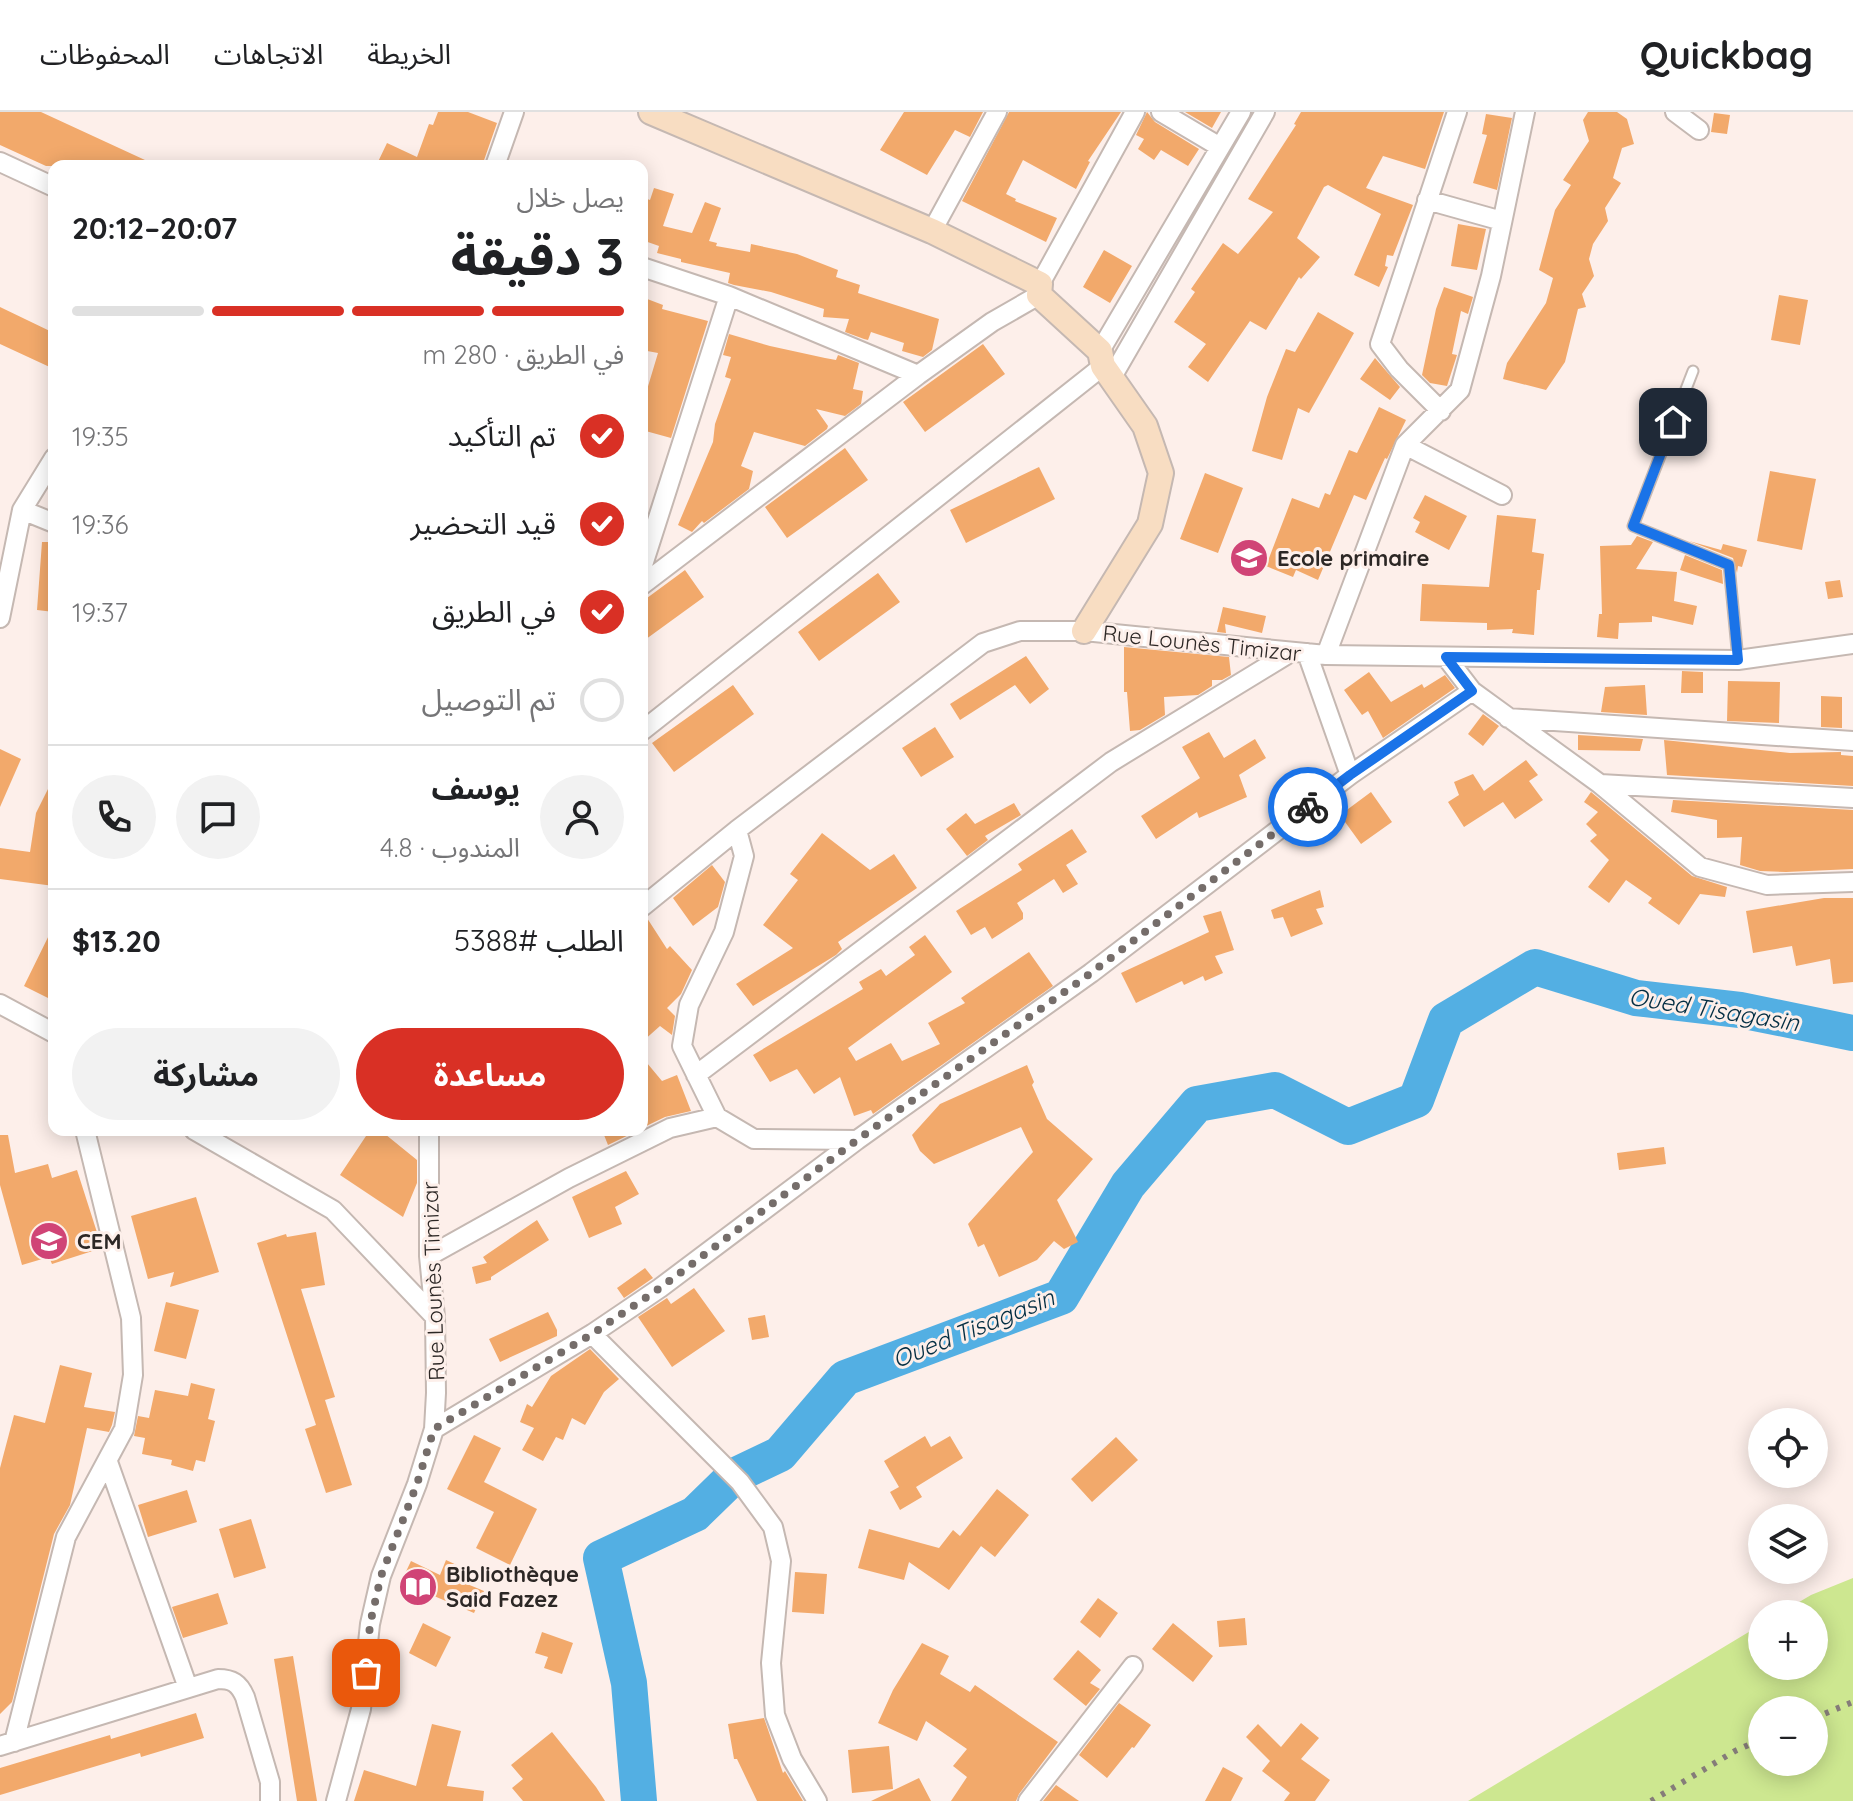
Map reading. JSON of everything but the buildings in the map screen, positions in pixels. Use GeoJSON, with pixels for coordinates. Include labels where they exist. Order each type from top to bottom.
{"type":"FeatureCollection","features":[{"type":"Feature","properties":{"kind":"street"},"geometry":{"type":"LineString","coordinates":[[497,160],[514,112]]}},
{"type":"Feature","properties":{"kind":"street"},"geometry":{"type":"LineString","coordinates":[[651,112],[932,231],[1039,290],[1105,364],[1145,426],[1161,473],[1150,524],[1084,631]]}},
{"type":"Feature","properties":{"kind":"street"},"geometry":{"type":"LineString","coordinates":[[932,231],[997,112]]}},
{"type":"Feature","properties":{"kind":"street"},"geometry":{"type":"LineString","coordinates":[[648,580],[918,375],[1039,290],[1135,112]]}},
{"type":"Feature","properties":{"kind":"street"},"geometry":{"type":"LineString","coordinates":[[1161,112],[1220,147]]}},
{"type":"Feature","properties":{"kind":"street"},"geometry":{"type":"LineString","coordinates":[[1105,364],[1241,112]]}},
{"type":"Feature","properties":{"kind":"street"},"geometry":{"type":"LineString","coordinates":[[648,726],[1105,364],[1265,112]]}},
{"type":"Feature","properties":{"kind":"street"},"geometry":{"type":"LineString","coordinates":[[1441,411],[1399,369],[1380,344],[1457,112]]}},
{"type":"Feature","properties":{"kind":"street"},"geometry":{"type":"LineString","coordinates":[[1326,655],[1405,445],[1460,390],[1491,276],[1525,112]]}},
{"type":"Feature","properties":{"kind":"street"},"geometry":{"type":"LineString","coordinates":[[1675,112],[1699,130]]}},
{"type":"Feature","properties":{"kind":"street"},"geometry":{"type":"LineString","coordinates":[[0,162],[48,184]]}},
{"type":"Feature","properties":{"kind":"street"},"geometry":{"type":"LineString","coordinates":[[1427,200],[1502,221]]}},
{"type":"Feature","properties":{"kind":"street"},"geometry":{"type":"LineString","coordinates":[[648,269],[729,296],[918,375]]}},
{"type":"Feature","properties":{"kind":"street"},"geometry":{"type":"LineString","coordinates":[[648,549],[729,296]]}},
{"type":"Feature","properties":{"kind":"street"},"geometry":{"type":"LineString","coordinates":[[1405,445],[1502,495]]}},
{"type":"Feature","properties":{"kind":"street"},"geometry":{"type":"LineString","coordinates":[[0,618],[22,510],[48,468]]}},
{"type":"Feature","properties":{"kind":"street"},"geometry":{"type":"LineString","coordinates":[[22,510],[48,521]]}},
{"type":"Feature","properties":{"kind":"street","name":"Rue Lounès Timizar"},"geometry":{"type":"LineString","coordinates":[[648,902],[737,830],[983,643],[1020,631],[1084,631],[1326,655],[1446,657],[1738,660],[1853,644]]}},
{"type":"Feature","properties":{"kind":"street"},"geometry":{"type":"LineString","coordinates":[[696,1075],[1111,762],[1299,652],[1350,775]]}},
{"type":"Feature","properties":{"kind":"street"},"geometry":{"type":"LineString","coordinates":[[1446,657],[1472,691],[1600,784],[1700,867],[1767,885],[1853,882]]}},
{"type":"Feature","properties":{"kind":"street"},"geometry":{"type":"LineString","coordinates":[[434,1429],[592,1334],[660,1288],[857,1140],[1091,973],[1350,775],[1472,691]]}},
{"type":"Feature","properties":{"kind":"street"},"geometry":{"type":"LineString","coordinates":[[1508,718],[1853,741]]}},
{"type":"Feature","properties":{"kind":"street"},"geometry":{"type":"LineString","coordinates":[[1600,784],[1853,798]]}},
{"type":"Feature","properties":{"kind":"street"},"geometry":{"type":"LineString","coordinates":[[737,830],[744,856],[724,932],[689,1005],[682,1046],[717,1117],[754,1139],[857,1140]]}},
{"type":"Feature","properties":{"kind":"street"},"geometry":{"type":"LineString","coordinates":[[0,1004],[48,1030]]}},
{"type":"Feature","properties":{"kind":"street"},"geometry":{"type":"LineString","coordinates":[[429,1256],[569,1178],[670,1128],[717,1117]]}},
{"type":"Feature","properties":{"kind":"street"},"geometry":{"type":"LineString","coordinates":[[7,1744],[66,1537],[124,1429],[133,1375],[131,1318],[86,1136]]}},
{"type":"Feature","properties":{"kind":"street"},"geometry":{"type":"LineString","coordinates":[[204,1136],[333,1210],[435,1317]]}},
{"type":"Feature","properties":{"kind":"street","name":"Rue Lounès Timizar"},"geometry":{"type":"LineString","coordinates":[[336,1801],[361,1709],[370,1624],[381,1576],[417,1484],[434,1429],[435,1317],[429,1256],[429,1136]]}},
{"type":"Feature","properties":{"kind":"street"},"geometry":{"type":"LineString","coordinates":[[592,1334],[740,1482],[773,1527],[781,1561],[771,1663],[775,1715],[792,1759],[817,1801]]}},
{"type":"Feature","properties":{"kind":"street"},"geometry":{"type":"LineString","coordinates":[[108,1462],[188,1688]]}},
{"type":"Feature","properties":{"kind":"street"},"geometry":{"type":"LineString","coordinates":[[1028,1801],[1133,1666]]}},
{"type":"Feature","properties":{"kind":"street"},"geometry":{"type":"LineString","coordinates":[[7,1744],[218,1679],[230,1679],[240,1686],[270,1782],[270,1801]]}},
{"type":"Feature","properties":{"kind":"lane"},"geometry":{"type":"LineString","coordinates":[[1693,371],[1633,526],[1729,565],[1738,660]]}},
{"type":"Feature","properties":{"kind":"green space"},"geometry":{"type":"Polygon","coordinates":[[[1853,1578],[1853,1801],[1468,1801],[1748,1632],[1748,1680],[1828,1680],[1828,1600],[1803,1600],[1853,1578]]]}},
{"type":"Feature","properties":{"kind":"waterway","name":"Oued Tisagasin"},"geometry":{"type":"LineString","coordinates":[[639,1801],[629,1683],[601,1558],[695,1514],[734,1476],[780,1454],[845,1378],[1061,1297],[1128,1185],[1197,1104],[1275,1090],[1348,1127],[1416,1100],[1446,1020],[1535,967],[1636,998],[1740,1010],[1853,1033]]}},
{"type":"Feature","properties":{"kind":"railway"},"geometry":{"type":"LineString","coordinates":[[1828,1712],[1853,1702]]}},
{"type":"Feature","properties":{"kind":"railway"},"geometry":{"type":"LineString","coordinates":[[1651,1801],[1748,1745]]}},
{"type":"Feature","properties":{"kind":"way so far"},"geometry":{"type":"LineString","coordinates":[[366,1673],[370,1624],[381,1576],[417,1484],[434,1429],[592,1334],[660,1288],[857,1140],[1091,973],[1308,807]]}},
{"type":"Feature","properties":{"kind":"place","name":"Ecole primaire"},"geometry":{"type":"Point","coordinates":[1249,558]}},
{"type":"Feature","properties":{"kind":"place","name":"CEM"},"geometry":{"type":"Point","coordinates":[49,1241]}},
{"type":"Feature","properties":{"kind":"place","name":"Bibliothèque Said Fazez"},"geometry":{"type":"Point","coordinates":[418,1587]}},
{"type":"Feature","properties":{"kind":"route"},"geometry":{"type":"LineString","coordinates":[[1308,807],[1472,691],[1446,657],[1738,660],[1729,565],[1633,526],[1673,422]]}}]}
